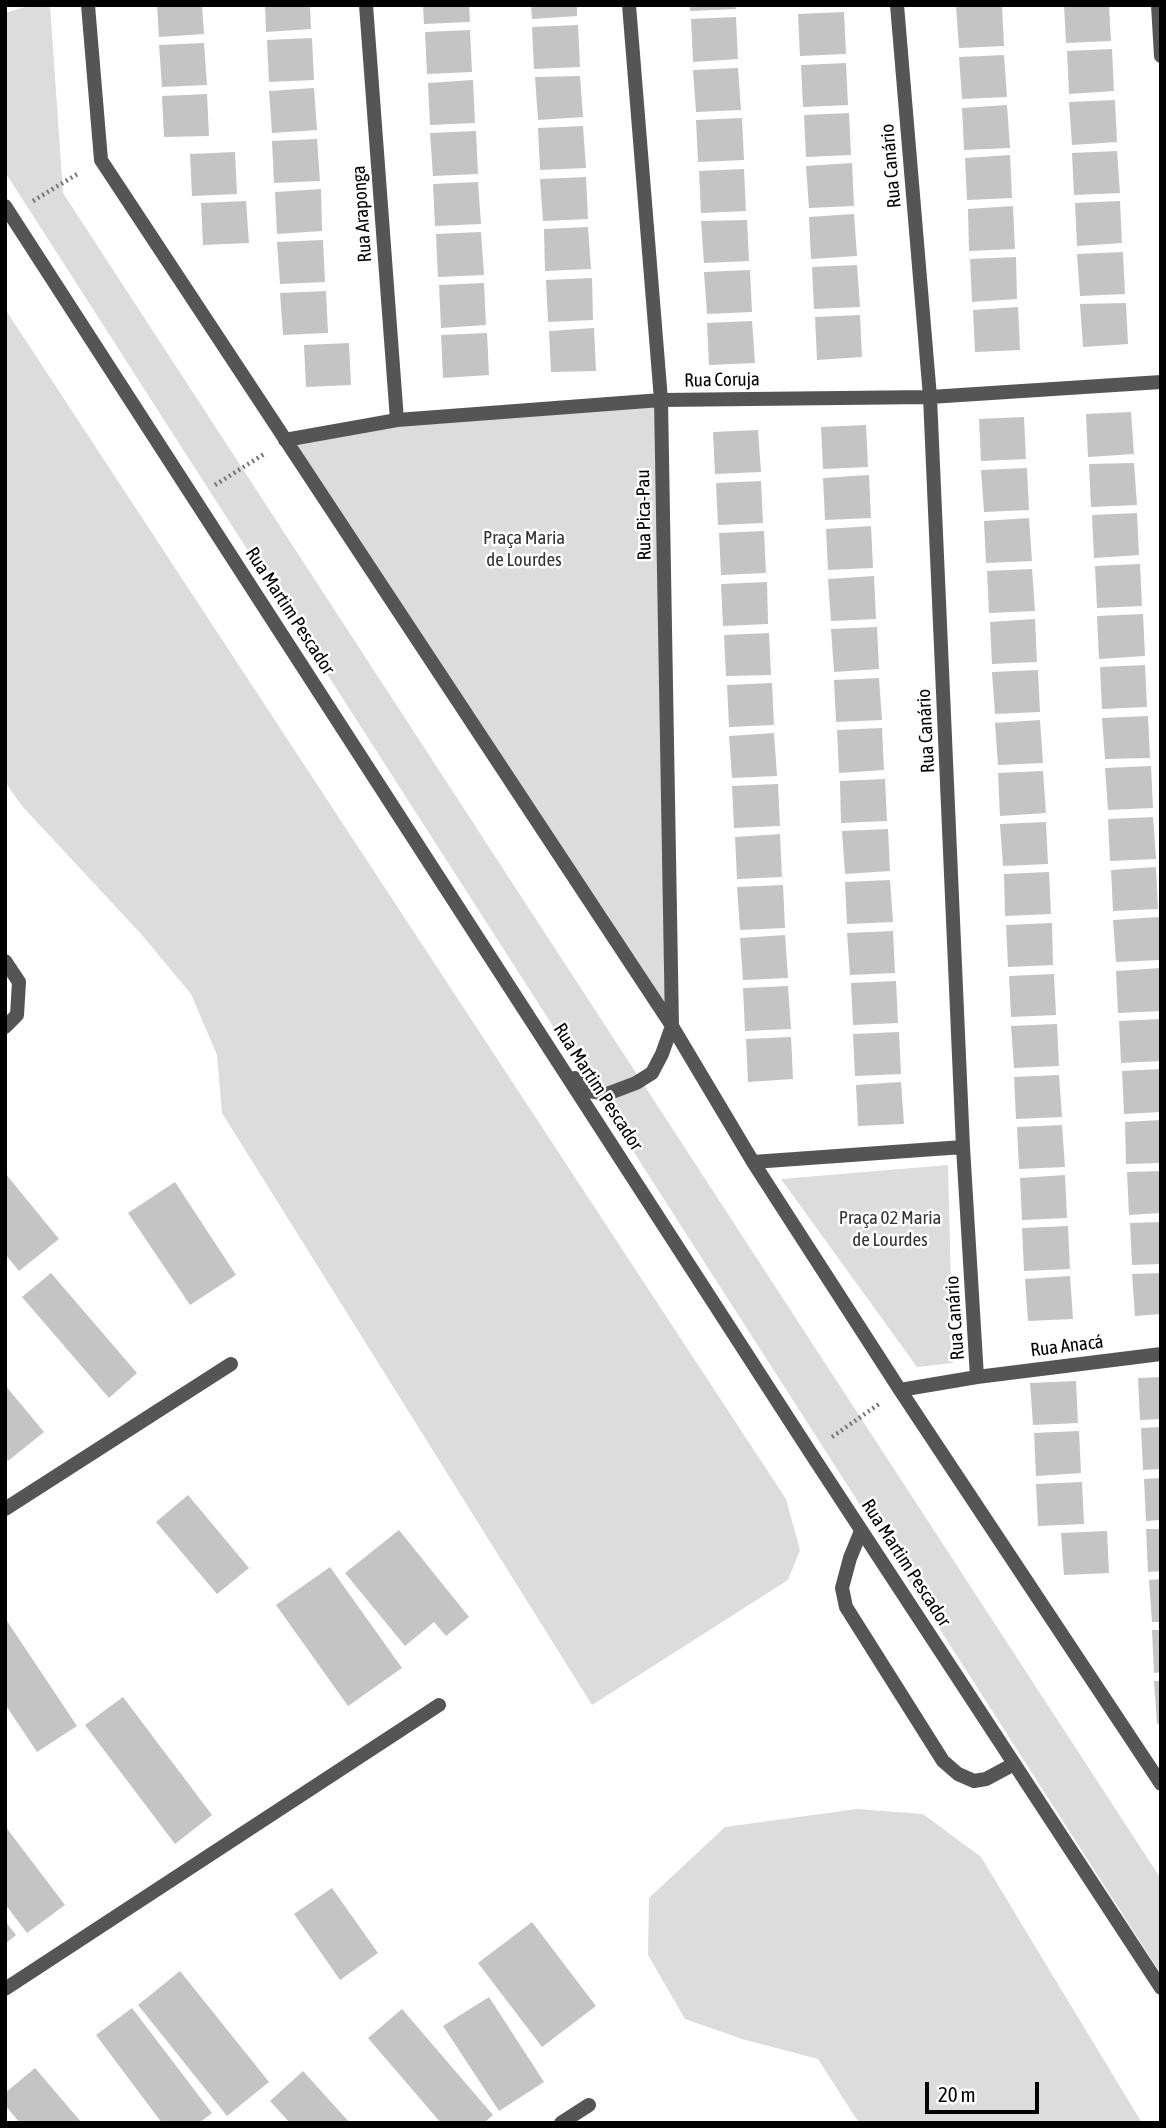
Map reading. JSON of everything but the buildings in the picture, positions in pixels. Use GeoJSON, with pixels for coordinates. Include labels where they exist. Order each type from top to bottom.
{"type":"FeatureCollection","features":[{"type":"Feature","properties":{"kind":"street"},"geometry":{"type":"LineString","coordinates":[[88,5],[101,160],[672,1026],[753,1162],[900,1390],[1161,1784]]}},
{"type":"Feature","properties":{"kind":"street","name":"Rua Araponga"},"geometry":{"type":"LineString","coordinates":[[366,5],[397,420]]}},
{"type":"Feature","properties":{"kind":"street","name":"Rua Pica-Pau"},"geometry":{"type":"LineString","coordinates":[[629,5],[661,400],[672,1026]]}},
{"type":"Feature","properties":{"kind":"street","name":"Rua Canário"},"geometry":{"type":"LineString","coordinates":[[897,5],[930,397],[963,1147],[977,1377],[900,1390]]}},
{"type":"Feature","properties":{"kind":"street"},"geometry":{"type":"LineString","coordinates":[[1158,5],[1161,56]]}},
{"type":"Feature","properties":{"kind":"street","name":"Rua Martim Pescador"},"geometry":{"type":"LineString","coordinates":[[8,210],[810,1452],[1161,1988]]}},
{"type":"Feature","properties":{"kind":"street","name":"Rua Coruja"},"geometry":{"type":"LineString","coordinates":[[285,440],[397,420],[661,400],[930,397],[1161,382]]}},
{"type":"Feature","properties":{"kind":"street"},"geometry":{"type":"LineString","coordinates":[[5,961],[19,982],[17,1015],[5,1027]]}},
{"type":"Feature","properties":{"kind":"street"},"geometry":{"type":"LineString","coordinates":[[560,1064],[589,1091],[607,1094],[623,1089],[652,1073],[672,1026]]}},
{"type":"Feature","properties":{"kind":"street"},"geometry":{"type":"LineString","coordinates":[[753,1162],[963,1147]]}},
{"type":"Feature","properties":{"kind":"street","name":"Rua Anacá"},"geometry":{"type":"LineString","coordinates":[[977,1377],[1161,1354]]}},
{"type":"Feature","properties":{"kind":"street"},"geometry":{"type":"LineString","coordinates":[[5,1509],[231,1364]]}},
{"type":"Feature","properties":{"kind":"street"},"geometry":{"type":"LineString","coordinates":[[862,1531],[850,1558],[842,1588],[846,1607],[943,1761],[958,1774],[974,1781],[986,1779],[1014,1764]]}},
{"type":"Feature","properties":{"kind":"street"},"geometry":{"type":"LineString","coordinates":[[5,1989],[439,1705]]}},
{"type":"Feature","properties":{"kind":"street"},"geometry":{"type":"LineString","coordinates":[[561,2123],[589,2105]]}},
{"type":"Feature","properties":{"kind":"path"},"geometry":{"type":"LineString","coordinates":[[8,210],[101,160]]}},
{"type":"Feature","properties":{"kind":"path"},"geometry":{"type":"LineString","coordinates":[[194,498],[285,440]]}},
{"type":"Feature","properties":{"kind":"path"},"geometry":{"type":"LineString","coordinates":[[810,1452],[900,1390]]}},
{"type":"Feature","properties":{"kind":"green space"},"geometry":{"type":"Polygon","coordinates":[[[32,5],[50,5],[63,193],[1161,1879],[1161,1974],[5,172],[5,13],[32,5]]]}},
{"type":"Feature","properties":{"kind":"green space"},"geometry":{"type":"Polygon","coordinates":[[[5,309],[786,1499],[800,1550],[788,1580],[592,1705],[222,1113],[217,1055],[191,994],[142,935],[22,806],[5,782],[5,309]]]}},
{"type":"Feature","properties":{"kind":"green space","name":"Praça Maria de Lourdes"},"geometry":{"type":"Polygon","coordinates":[[[657,403],[668,1016],[610,919],[290,443],[396,423],[657,403]]]}},
{"type":"Feature","properties":{"kind":"green space","name":"Praça 02 Maria de Lourdes"},"geometry":{"type":"Polygon","coordinates":[[[948,1165],[953,1363],[917,1367],[781,1179],[948,1165]]]}},
{"type":"Feature","properties":{"kind":"green space"},"geometry":{"type":"Polygon","coordinates":[[[857,1809],[923,1814],[981,1857],[1142,2123],[859,2123],[818,2059],[742,2039],[685,2019],[648,1955],[649,1898],[725,1827],[857,1809]]]}}]}
